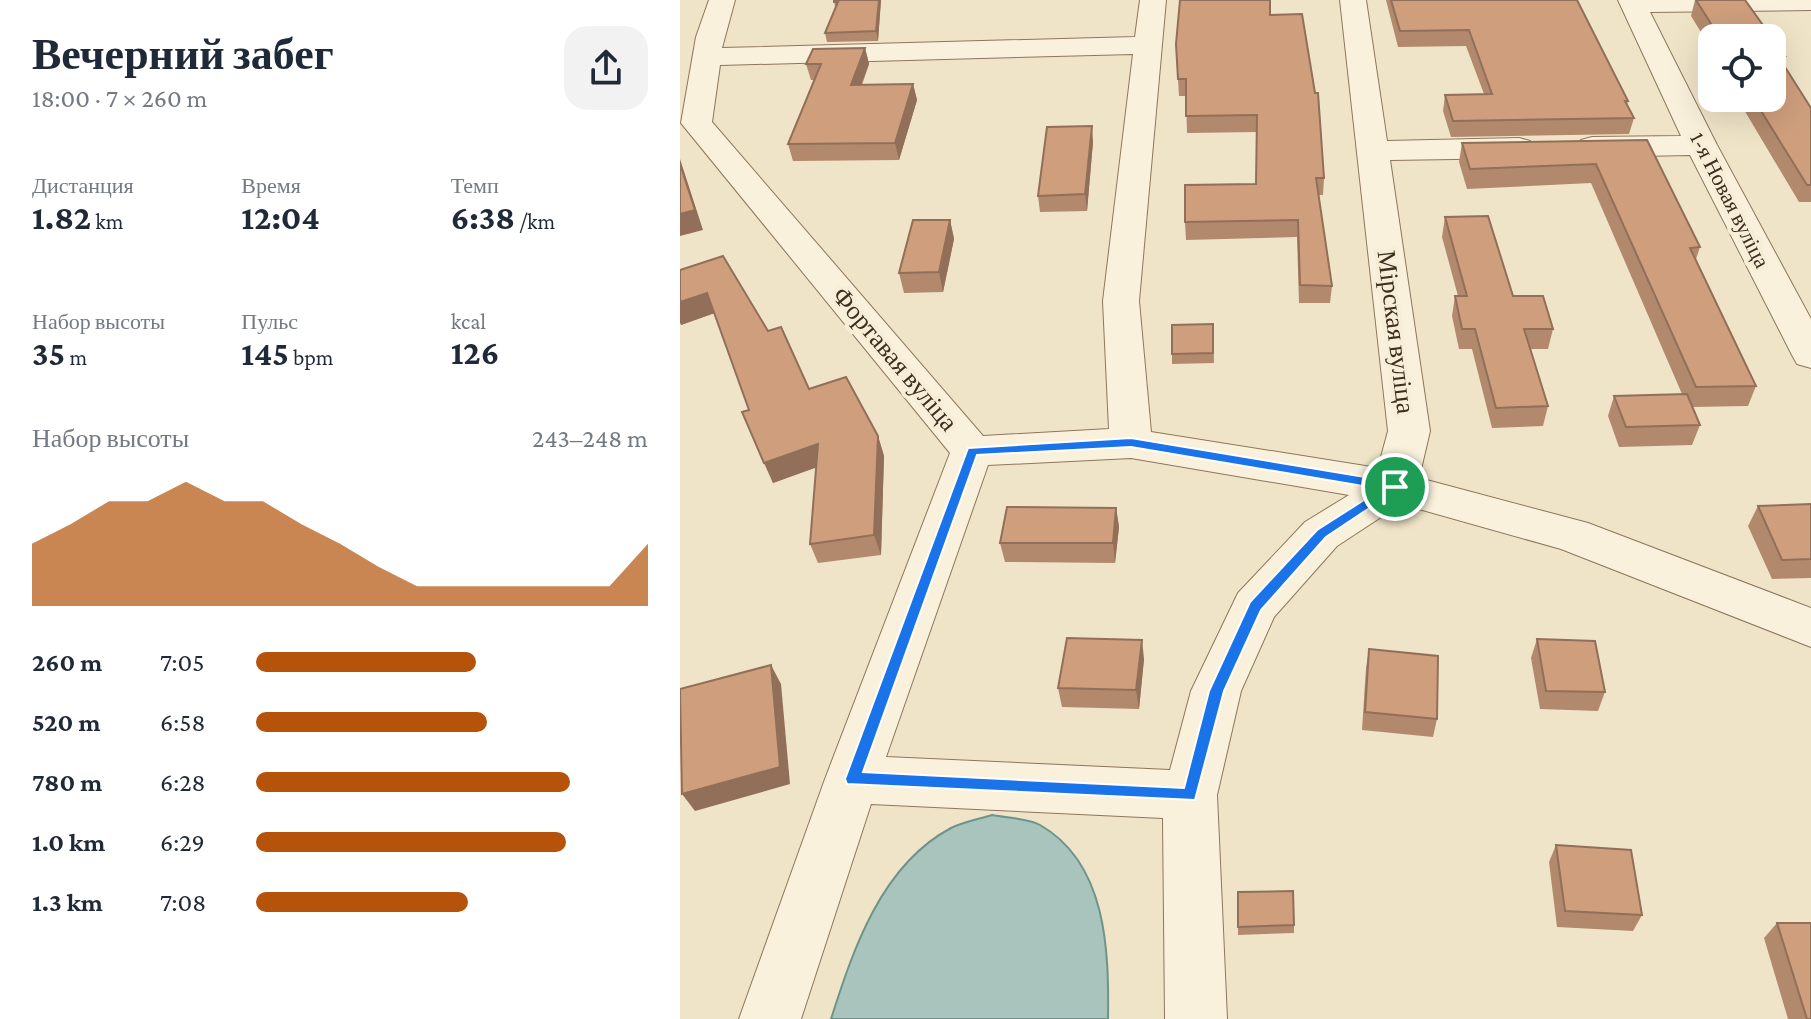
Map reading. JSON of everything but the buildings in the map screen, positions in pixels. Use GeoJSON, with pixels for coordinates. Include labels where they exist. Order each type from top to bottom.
{"type":"FeatureCollection","features":[{"type":"Feature","properties":{"kind":"street","name":"Фортавая вуліца"},"geometry":{"type":"LineString","coordinates":[[722,0],[710,37],[696,123],[972,451],[852,779],[770,1019]]}},
{"type":"Feature","properties":{"kind":"street"},"geometry":{"type":"LineString","coordinates":[[1131,443],[1121,301],[1153,0]]}},
{"type":"Feature","properties":{"kind":"street","name":"Мірская вуліца"},"geometry":{"type":"LineString","coordinates":[[1353,0],[1409,431],[1395,487]]}},
{"type":"Feature","properties":{"kind":"street"},"geometry":{"type":"LineString","coordinates":[[1632,2],[1811,2]]}},
{"type":"Feature","properties":{"kind":"street","name":"1-я Новая вуліца"},"geometry":{"type":"LineString","coordinates":[[1632,2],[1701,145],[1811,355]]}},
{"type":"Feature","properties":{"kind":"street"},"geometry":{"type":"LineString","coordinates":[[708,57],[1148,45]]}},
{"type":"Feature","properties":{"kind":"street"},"geometry":{"type":"LineString","coordinates":[[1373,151],[1701,145]]}},
{"type":"Feature","properties":{"kind":"street"},"geometry":{"type":"LineString","coordinates":[[972,451],[1131,443],[1395,487],[1572,535],[1811,628]]}},
{"type":"Feature","properties":{"kind":"street"},"geometry":{"type":"LineString","coordinates":[[1196,1019],[1190,795],[1216,691],[1255,606],[1321,534],[1395,487]]}},
{"type":"Feature","properties":{"kind":"street"},"geometry":{"type":"LineString","coordinates":[[852,779],[1190,795]]}},
{"type":"Feature","properties":{"kind":"water"},"geometry":{"type":"Polygon","coordinates":[[[992,815],[1040,825],[1062,841],[1079,862],[1100,911],[1105,938],[1108,1019],[831,1019],[860,938],[888,886],[927,844],[951,828],[992,815]]]}},
{"type":"Feature","properties":{"kind":"route"},"geometry":{"type":"LineString","coordinates":[[1131,443],[1395,487],[1321,534],[1255,606],[1216,691],[1190,795],[852,779],[972,451],[1131,443]]}}]}
